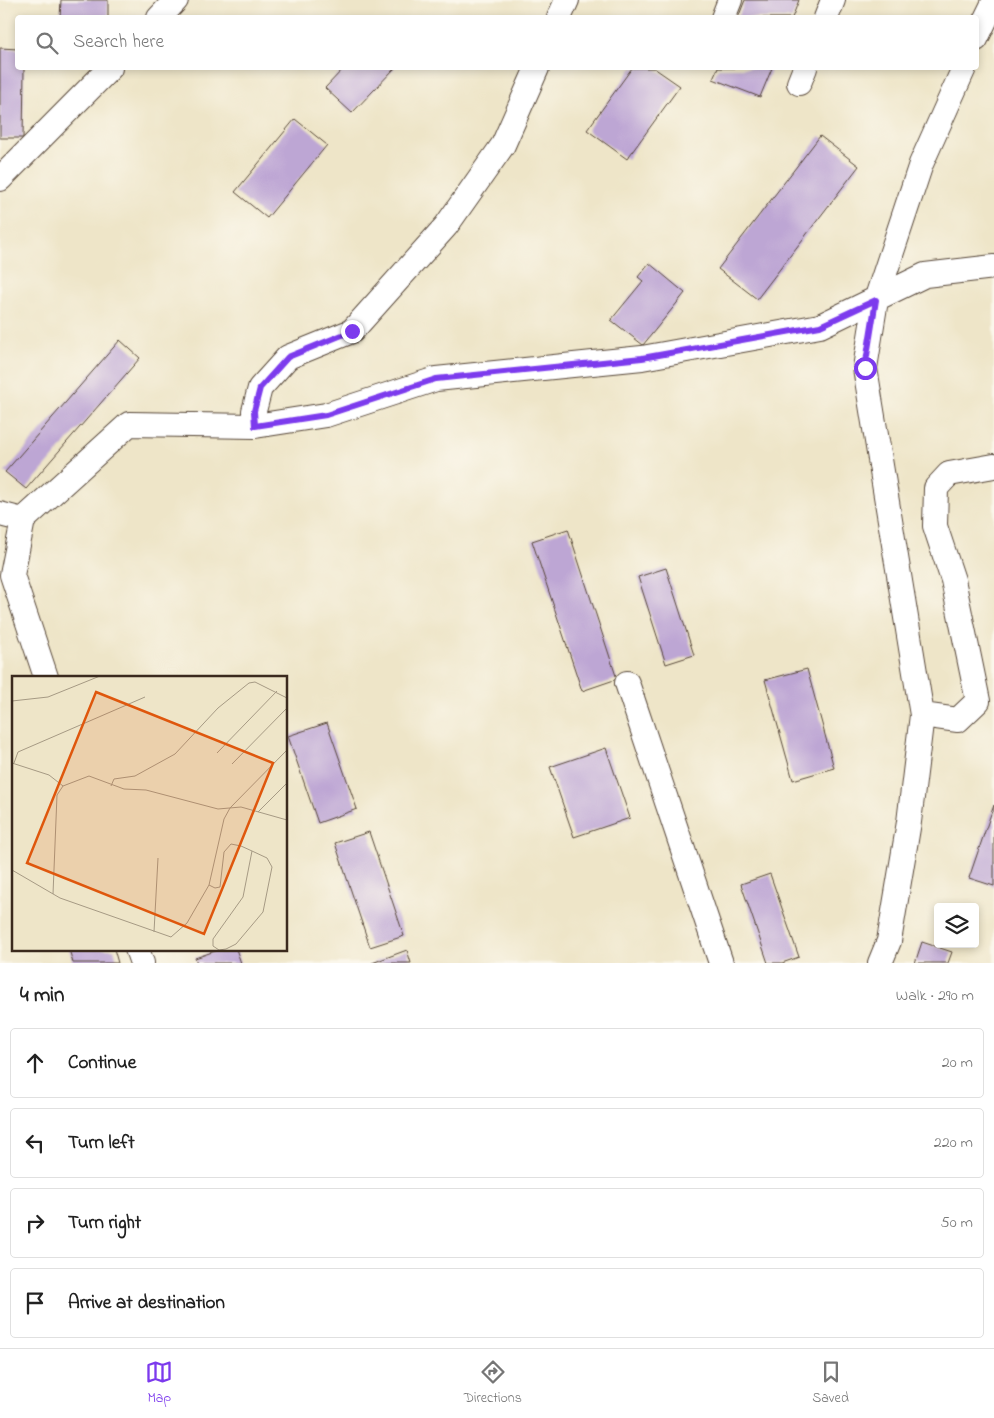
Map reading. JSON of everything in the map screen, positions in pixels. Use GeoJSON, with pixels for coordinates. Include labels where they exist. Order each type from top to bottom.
{"type":"FeatureCollection","features":[{"type":"Feature","properties":{"kind":"lane"},"geometry":{"type":"LineString","coordinates":[[162,15],[176,0]]}},
{"type":"Feature","properties":{"kind":"lane"},"geometry":{"type":"LineString","coordinates":[[560,15],[567,0]]}},
{"type":"Feature","properties":{"kind":"lane"},"geometry":{"type":"LineString","coordinates":[[724,15],[730,0]]}},
{"type":"Feature","properties":{"kind":"lane"},"geometry":{"type":"LineString","coordinates":[[827,15],[833,0]]}},
{"type":"Feature","properties":{"kind":"lane"},"geometry":{"type":"LineString","coordinates":[[979,33],[994,2]]}},
{"type":"Feature","properties":{"kind":"lane"},"geometry":{"type":"LineString","coordinates":[[0,179],[108,70]]}},
{"type":"Feature","properties":{"kind":"lane"},"geometry":{"type":"LineString","coordinates":[[255,426],[254,411],[260,388],[288,357],[352,331],[446,226],[503,145],[536,70]]}},
{"type":"Feature","properties":{"kind":"lane"},"geometry":{"type":"LineString","coordinates":[[880,963],[889,941],[909,822],[922,715],[865,368],[876,300],[921,164],[963,70]]}},
{"type":"Feature","properties":{"kind":"lane"},"geometry":{"type":"LineString","coordinates":[[46,676],[12,575],[23,520],[129,424],[255,426],[326,415],[436,379],[642,358],[820,326],[924,275],[994,266]]}},
{"type":"Feature","properties":{"kind":"lane"},"geometry":{"type":"LineString","coordinates":[[922,715],[958,720],[978,701],[953,580],[935,526],[936,488],[949,474],[994,466]]}},
{"type":"Feature","properties":{"kind":"lane"},"geometry":{"type":"LineString","coordinates":[[0,514],[23,520]]}},
{"type":"Feature","properties":{"kind":"lane"},"geometry":{"type":"LineString","coordinates":[[627,683],[721,963]]}},
{"type":"Feature","properties":{"kind":"building"},"geometry":{"type":"Polygon","coordinates":[[[61,0],[108,0],[108,15],[60,15],[61,0]]]}},
{"type":"Feature","properties":{"kind":"building"},"geometry":{"type":"Polygon","coordinates":[[[745,0],[799,0],[793,15],[739,15],[745,0]]]}},
{"type":"Feature","properties":{"kind":"building"},"geometry":{"type":"Polygon","coordinates":[[[0,48],[15,49],[15,70],[24,70],[23,138],[0,138],[0,48]]]}},
{"type":"Feature","properties":{"kind":"building"},"geometry":{"type":"Polygon","coordinates":[[[342,70],[393,70],[352,113],[325,88],[342,70]]]}},
{"type":"Feature","properties":{"kind":"building"},"geometry":{"type":"Polygon","coordinates":[[[631,70],[657,70],[680,86],[627,159],[587,130],[631,70]]]}},
{"type":"Feature","properties":{"kind":"building"},"geometry":{"type":"Polygon","coordinates":[[[717,70],[771,70],[760,97],[713,79],[717,70]]]}},
{"type":"Feature","properties":{"kind":"building"},"geometry":{"type":"Polygon","coordinates":[[[295,119],[327,145],[267,218],[235,192],[295,119]]]}},
{"type":"Feature","properties":{"kind":"building"},"geometry":{"type":"Polygon","coordinates":[[[820,136],[859,166],[757,299],[718,269],[820,136]]]}},
{"type":"Feature","properties":{"kind":"building"},"geometry":{"type":"Polygon","coordinates":[[[649,263],[685,293],[643,345],[611,320],[643,281],[638,277],[649,263]]]}},
{"type":"Feature","properties":{"kind":"building"},"geometry":{"type":"Polygon","coordinates":[[[120,340],[140,358],[26,489],[5,472],[120,340]]]}},
{"type":"Feature","properties":{"kind":"building"},"geometry":{"type":"Polygon","coordinates":[[[568,529],[617,679],[582,691],[532,541],[568,529]]]}},
{"type":"Feature","properties":{"kind":"building"},"geometry":{"type":"Polygon","coordinates":[[[666,568],[694,655],[666,664],[638,577],[666,568]]]}},
{"type":"Feature","properties":{"kind":"building"},"geometry":{"type":"Polygon","coordinates":[[[807,669],[834,768],[793,780],[765,680],[807,669]]]}},
{"type":"Feature","properties":{"kind":"building"},"geometry":{"type":"Polygon","coordinates":[[[327,723],[357,809],[318,823],[288,736],[327,723]]]}},
{"type":"Feature","properties":{"kind":"building"},"geometry":{"type":"Polygon","coordinates":[[[606,748],[630,818],[574,837],[550,767],[606,748]]]}},
{"type":"Feature","properties":{"kind":"building"},"geometry":{"type":"Polygon","coordinates":[[[994,805],[994,886],[969,878],[994,805]]]}},
{"type":"Feature","properties":{"kind":"building"},"geometry":{"type":"Polygon","coordinates":[[[369,832],[404,936],[370,947],[335,843],[369,832]]]}},
{"type":"Feature","properties":{"kind":"building"},"geometry":{"type":"Polygon","coordinates":[[[770,874],[799,957],[782,963],[768,963],[741,884],[770,874]]]}},
{"type":"Feature","properties":{"kind":"building"},"geometry":{"type":"Polygon","coordinates":[[[922,942],[934,946],[934,948],[952,952],[948,963],[915,963],[922,942]]]}},
{"type":"Feature","properties":{"kind":"building"},"geometry":{"type":"Polygon","coordinates":[[[407,950],[411,963],[372,963],[407,950]]]}},
{"type":"Feature","properties":{"kind":"building"},"geometry":{"type":"Polygon","coordinates":[[[70,951],[115,951],[118,963],[73,963],[70,951]]]}},
{"type":"Feature","properties":{"kind":"building"},"geometry":{"type":"Polygon","coordinates":[[[215,951],[237,951],[241,963],[197,963],[195,958],[215,951]]]}},
{"type":"Feature","properties":{"kind":"route"},"geometry":{"type":"LineString","coordinates":[[352,331],[288,357],[260,388],[254,411],[255,426],[326,415],[436,379],[642,358],[820,326],[876,300],[865,368]]}}]}
